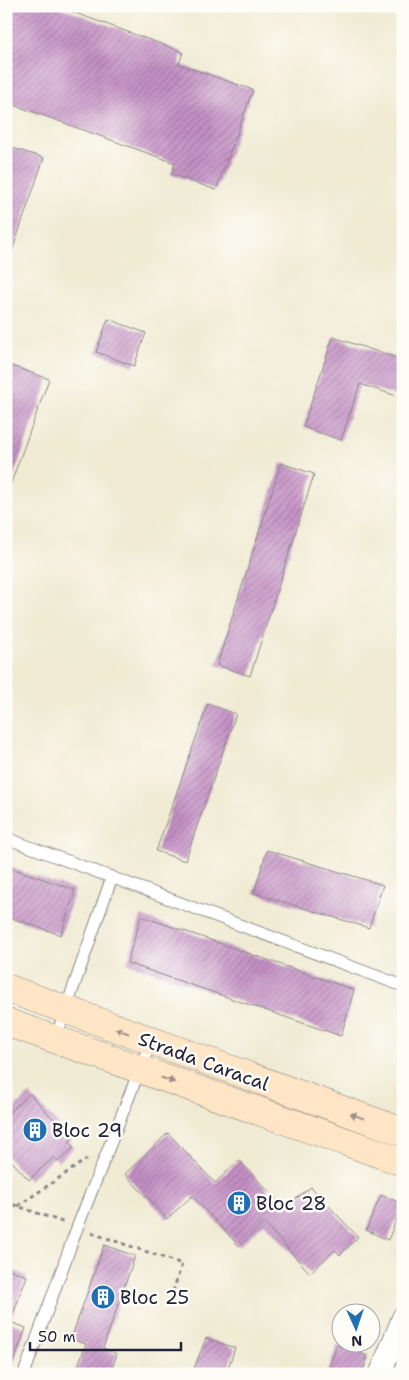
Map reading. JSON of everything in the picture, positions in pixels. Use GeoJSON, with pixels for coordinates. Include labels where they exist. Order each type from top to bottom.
{"type":"FeatureCollection","features":[{"type":"Feature","properties":{"kind":"main road","name":"Strada Caracal"},"geometry":{"type":"LineString","coordinates":[[6,988],[403,1132]]}},
{"type":"Feature","properties":{"kind":"main road","name":"Strada Caracal"},"geometry":{"type":"LineString","coordinates":[[6,1022],[403,1162]]}},
{"type":"Feature","properties":{"kind":"street"},"geometry":{"type":"LineString","coordinates":[[380,1374],[403,1317]]}},
{"type":"Feature","properties":{"kind":"lane"},"geometry":{"type":"LineString","coordinates":[[6,838],[403,986]]}},
{"type":"Feature","properties":{"kind":"lane"},"geometry":{"type":"LineString","coordinates":[[55,1040],[112,877]]}},
{"type":"Feature","properties":{"kind":"lane"},"geometry":{"type":"LineString","coordinates":[[24,1374],[77,1228],[151,1041]]}},
{"type":"Feature","properties":{"kind":"path"},"geometry":{"type":"LineString","coordinates":[[17,1206],[110,1143]]}},
{"type":"Feature","properties":{"kind":"path"},"geometry":{"type":"LineString","coordinates":[[6,1202],[182,1264],[173,1291]]}},
{"type":"Feature","properties":{"kind":"building"},"geometry":{"type":"Polygon","coordinates":[[[6,6],[56,6],[183,52],[179,64],[253,90],[216,190],[171,174],[175,163],[6,102],[6,6]]]}},
{"type":"Feature","properties":{"kind":"building"},"geometry":{"type":"Polygon","coordinates":[[[6,146],[44,158],[9,260],[6,260],[6,146]]]}},
{"type":"Feature","properties":{"kind":"building"},"geometry":{"type":"Polygon","coordinates":[[[108,319],[146,333],[134,366],[96,352],[108,319]]]}},
{"type":"Feature","properties":{"kind":"building"},"geometry":{"type":"Polygon","coordinates":[[[333,337],[403,360],[403,398],[360,384],[341,440],[303,427],[333,337]]]}},
{"type":"Feature","properties":{"kind":"building"},"geometry":{"type":"Polygon","coordinates":[[[6,364],[49,379],[8,491],[6,491],[6,364]]]}},
{"type":"Feature","properties":{"kind":"building"},"geometry":{"type":"Polygon","coordinates":[[[281,463],[314,474],[250,676],[217,665],[281,463]]]}},
{"type":"Feature","properties":{"kind":"building"},"geometry":{"type":"Polygon","coordinates":[[[208,704],[236,714],[185,861],[156,851],[208,704]]]}},
{"type":"Feature","properties":{"kind":"building"},"geometry":{"type":"Polygon","coordinates":[[[267,850],[383,885],[369,928],[254,893],[267,850]]]}},
{"type":"Feature","properties":{"kind":"building"},"geometry":{"type":"Polygon","coordinates":[[[6,866],[75,890],[61,935],[6,916],[6,866]]]}},
{"type":"Feature","properties":{"kind":"building"},"geometry":{"type":"Polygon","coordinates":[[[141,916],[354,990],[341,1036],[127,963],[141,916]]]}},
{"type":"Feature","properties":{"kind":"building","name":"Bloc 29"},"geometry":{"type":"Polygon","coordinates":[[[30,1094],[72,1139],[69,1142],[74,1147],[58,1162],[54,1157],[29,1180],[6,1155],[6,1115],[30,1094]]]}},
{"type":"Feature","properties":{"kind":"building","name":"Bloc 28"},"geometry":{"type":"Polygon","coordinates":[[[168,1133],[215,1183],[239,1160],[284,1208],[311,1187],[358,1237],[340,1255],[335,1250],[310,1273],[264,1223],[239,1246],[192,1196],[167,1219],[125,1174],[168,1133]]]}},
{"type":"Feature","properties":{"kind":"building"},"geometry":{"type":"Polygon","coordinates":[[[381,1195],[403,1204],[388,1240],[366,1230],[381,1195]]]}},
{"type":"Feature","properties":{"kind":"building","name":"Bloc 25"},"geometry":{"type":"Polygon","coordinates":[[[104,1245],[135,1256],[103,1348],[117,1354],[110,1374],[75,1374],[86,1344],[71,1339],[104,1245]]]}},
{"type":"Feature","properties":{"kind":"building"},"geometry":{"type":"Polygon","coordinates":[[[6,1268],[27,1276],[10,1322],[26,1328],[9,1374],[6,1374],[6,1268]]]}},
{"type":"Feature","properties":{"kind":"building"},"geometry":{"type":"Polygon","coordinates":[[[206,1338],[235,1348],[226,1374],[192,1374],[206,1338]]]}},
{"type":"Feature","properties":{"kind":"building"},"geometry":{"type":"Polygon","coordinates":[[[335,1352],[357,1352],[368,1356],[362,1374],[327,1374],[335,1352]]]}},
{"type":"Feature","properties":{"kind":"place","name":"Bloc 29"},"geometry":{"type":"Point","coordinates":[35,1130]}},
{"type":"Feature","properties":{"kind":"place","name":"Bloc 28"},"geometry":{"type":"Point","coordinates":[239,1203]}},
{"type":"Feature","properties":{"kind":"place","name":"Bloc 25"},"geometry":{"type":"Point","coordinates":[103,1297]}}]}
